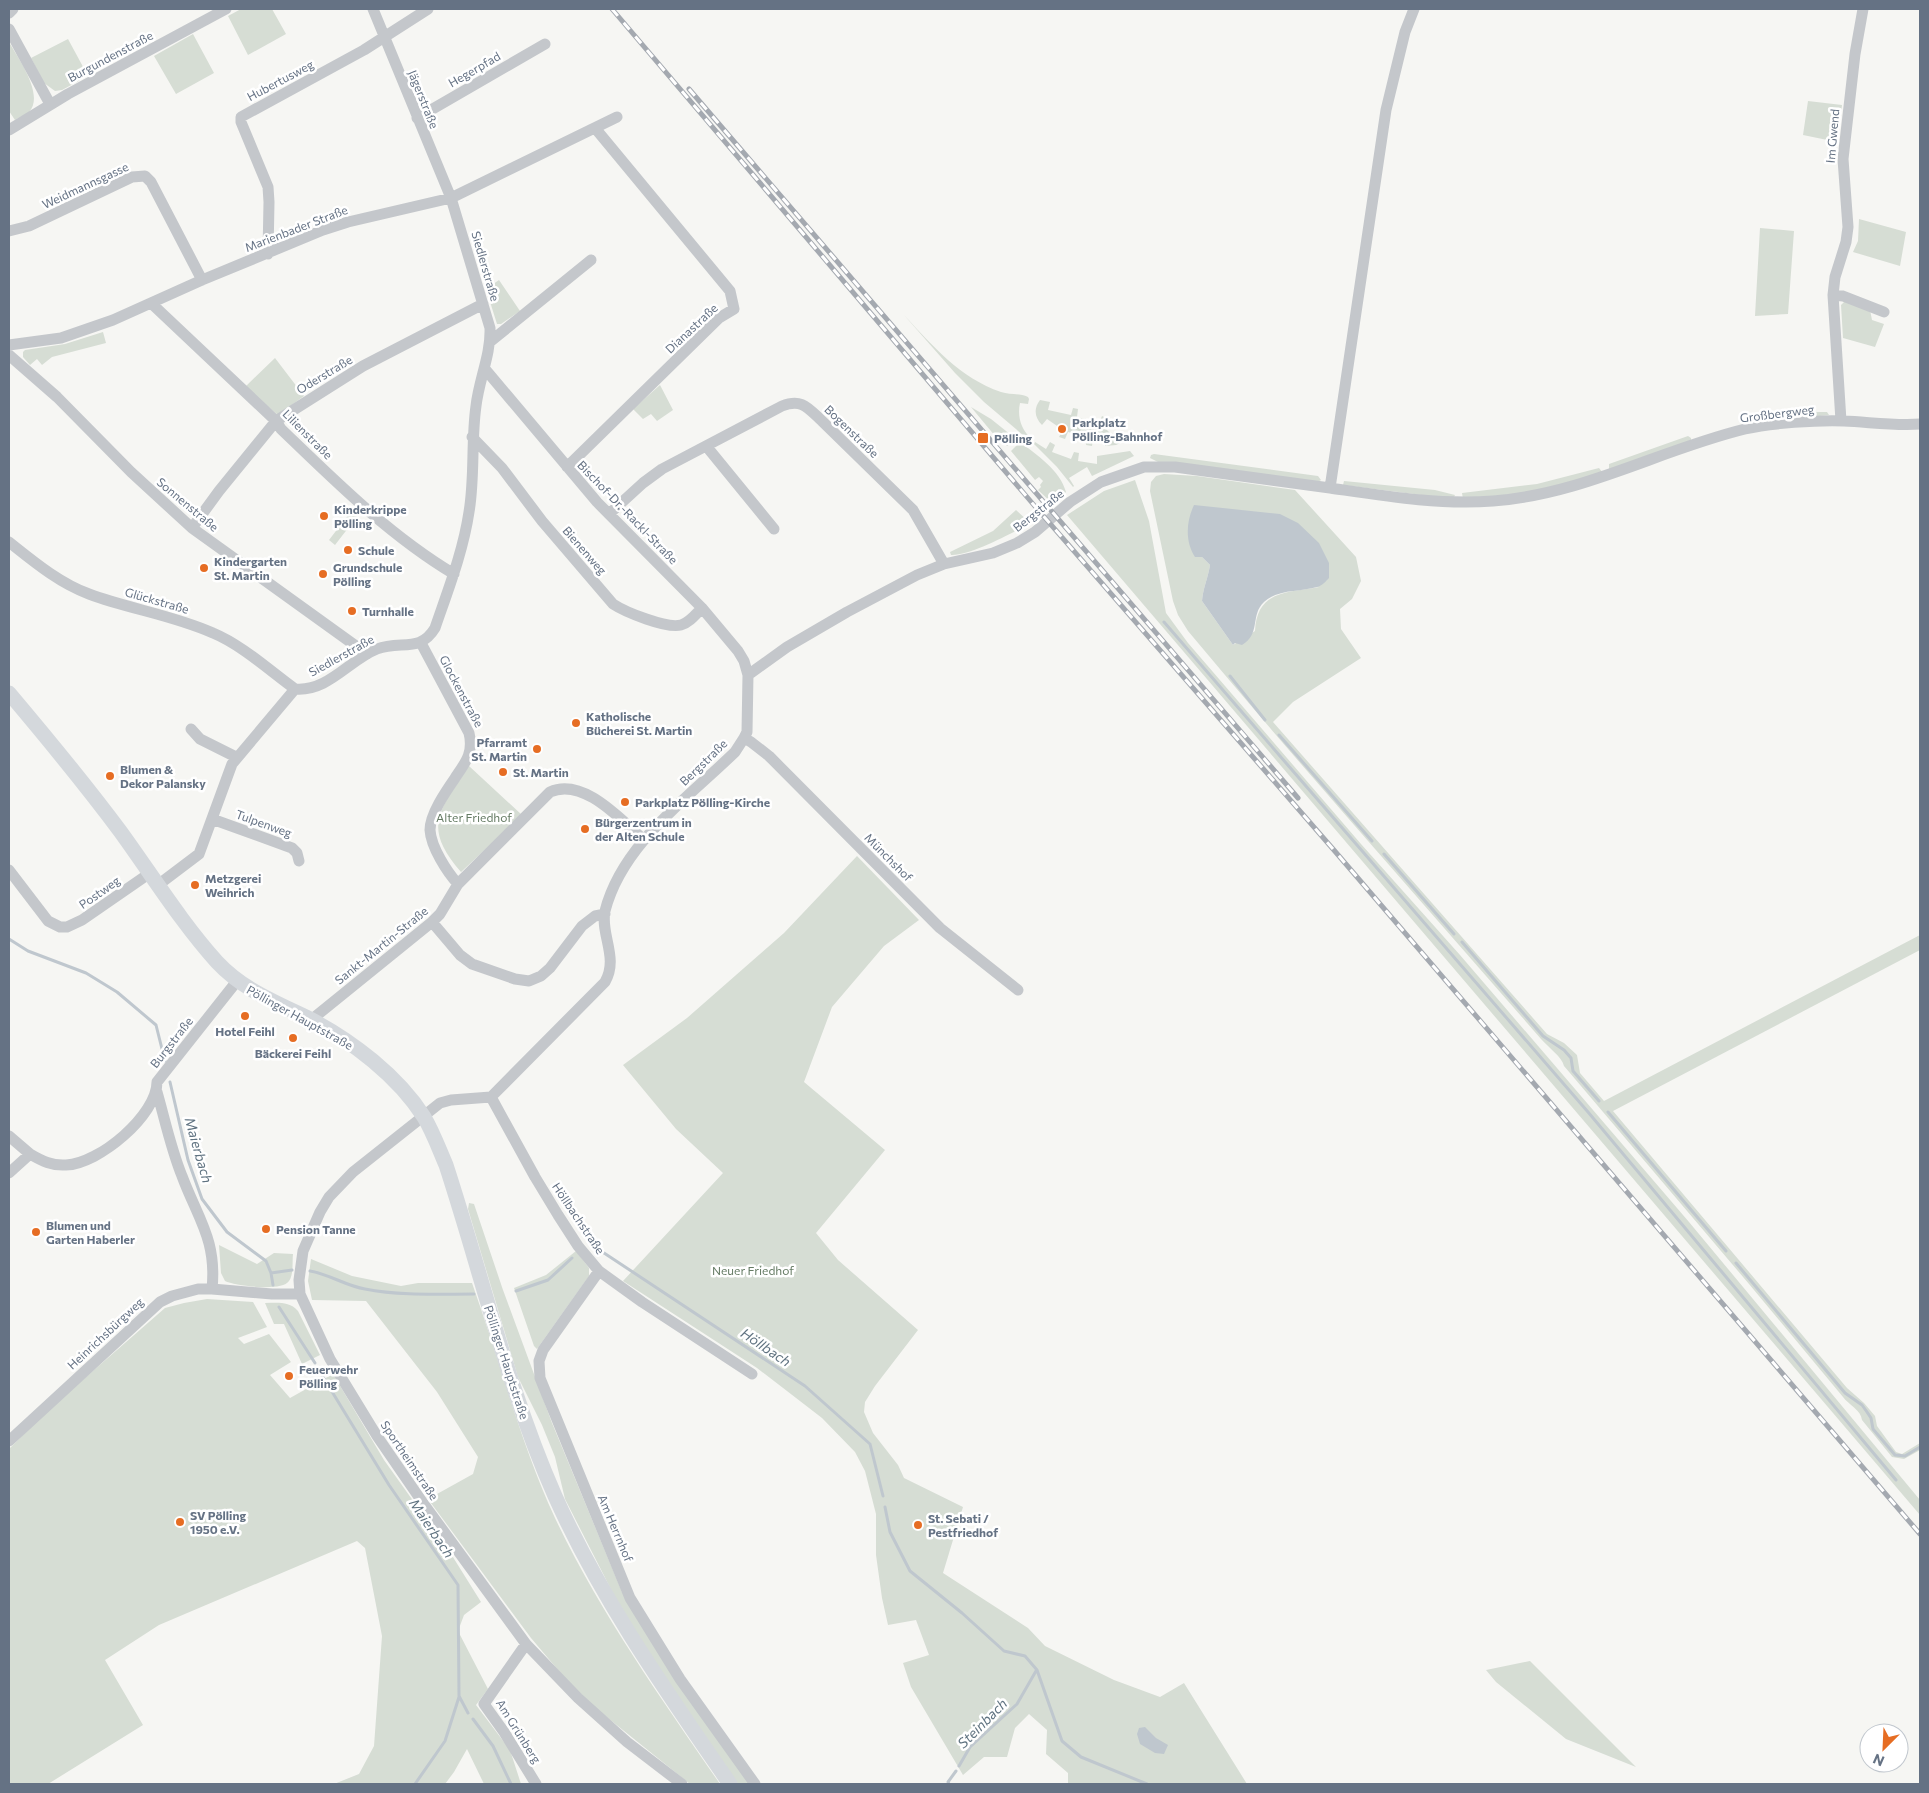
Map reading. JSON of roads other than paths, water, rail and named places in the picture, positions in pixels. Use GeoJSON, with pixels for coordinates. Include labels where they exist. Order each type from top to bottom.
{"type":"FeatureCollection","features":[{"type":"Feature","properties":{"kind":"street"},"geometry":{"type":"LineString","coordinates":[[9,13],[13,9]]}},
{"type":"Feature","properties":{"kind":"street","name":"Burgundenstraße"},"geometry":{"type":"LineString","coordinates":[[9,130],[50,104],[226,9]]}},
{"type":"Feature","properties":{"kind":"street","name":"Jägerstraße"},"geometry":{"type":"LineString","coordinates":[[373,9],[451,198]]}},
{"type":"Feature","properties":{"kind":"street","name":"Hubertusweg"},"geometry":{"type":"LineString","coordinates":[[268,254],[270,202],[268,187],[241,122],[241,117],[384,37],[428,9]]}},
{"type":"Feature","properties":{"kind":"street"},"geometry":{"type":"LineString","coordinates":[[1330,488],[1386,110],[1405,32],[1414,9]]}},
{"type":"Feature","properties":{"kind":"street","name":"Im Gwend"},"geometry":{"type":"LineString","coordinates":[[1841,421],[1833,295],[1835,277],[1846,242],[1848,228],[1843,159],[1855,54],[1863,9]]}},
{"type":"Feature","properties":{"kind":"street"},"geometry":{"type":"LineString","coordinates":[[9,29],[50,104]]}},
{"type":"Feature","properties":{"kind":"street","name":"Hegerpfad"},"geometry":{"type":"LineString","coordinates":[[417,118],[545,44]]}},
{"type":"Feature","properties":{"kind":"street","name":"Marienbader Straße"},"geometry":{"type":"LineString","coordinates":[[9,345],[60,338],[113,320],[202,280],[323,230],[348,222],[451,198],[617,117]]}},
{"type":"Feature","properties":{"kind":"street","name":"Dianastraße"},"geometry":{"type":"LineString","coordinates":[[567,467],[719,318],[734,309],[730,291],[594,128]]}},
{"type":"Feature","properties":{"kind":"street","name":"Weidmannsgasse"},"geometry":{"type":"LineString","coordinates":[[9,231],[29,226],[132,177],[144,176],[151,182],[202,280]]}},
{"type":"Feature","properties":{"kind":"street","name":"Siedlerstraße"},"geometry":{"type":"LineString","coordinates":[[295,689],[304,690],[321,685],[367,654],[391,645],[421,643],[430,636],[435,628],[454,574],[470,511],[472,437],[476,403],[491,341],[490,328],[451,198]]}},
{"type":"Feature","properties":{"kind":"street"},"geometry":{"type":"LineString","coordinates":[[491,341],[592,260]]}},
{"type":"Feature","properties":{"kind":"street"},"geometry":{"type":"LineString","coordinates":[[1833,295],[1843,296],[1884,312]]}},
{"type":"Feature","properties":{"kind":"street","name":"Lilienstraße"},"geometry":{"type":"LineString","coordinates":[[151,303],[276,421],[355,499],[406,541],[454,574]]}},
{"type":"Feature","properties":{"kind":"street","name":"Oderstraße"},"geometry":{"type":"LineString","coordinates":[[192,528],[219,491],[276,421],[363,366],[483,304]]}},
{"type":"Feature","properties":{"kind":"street","name":"Sonnenstraße"},"geometry":{"type":"LineString","coordinates":[[9,355],[57,397],[131,472],[192,528],[367,654]]}},
{"type":"Feature","properties":{"kind":"street","name":"Bischof-Dr.-Rackl-Straße"},"geometry":{"type":"LineString","coordinates":[[485,369],[609,514],[702,608],[738,651],[744,661],[748,674]]}},
{"type":"Feature","properties":{"kind":"street","name":"Bogenstraße"},"geometry":{"type":"LineString","coordinates":[[609,514],[643,483],[662,469],[708,447],[782,406],[791,402],[798,402],[817,416],[913,510],[944,564]]}},
{"type":"Feature","properties":{"kind":"street","name":"Großbergweg"},"geometry":{"type":"LineString","coordinates":[[1330,488],[1382,496],[1459,503],[1528,498],[1586,484],[1696,444],[1747,429],[1793,423],[1841,421],[1920,424]]}},
{"type":"Feature","properties":{"kind":"street","name":"Bienenweg"},"geometry":{"type":"LineString","coordinates":[[472,437],[502,468],[542,521],[613,604],[636,615],[676,626],[684,624],[702,608]]}},
{"type":"Feature","properties":{"kind":"street"},"geometry":{"type":"LineString","coordinates":[[708,447],[774,529]]}},
{"type":"Feature","properties":{"kind":"street","name":"Bergstraße"},"geometry":{"type":"LineString","coordinates":[[492,1097],[605,982],[611,966],[605,914],[613,889],[644,839],[735,752],[744,738],[748,725],[748,674],[787,647],[846,612],[917,575],[944,564],[1009,548],[1026,538],[1070,502],[1095,486],[1136,469],[1157,466],[1330,488]]}},
{"type":"Feature","properties":{"kind":"street","name":"Glückstraße"},"geometry":{"type":"LineString","coordinates":[[9,542],[39,565],[78,589],[101,598],[179,620],[215,634],[295,689]]}},
{"type":"Feature","properties":{"kind":"street","name":"Glockenstraße"},"geometry":{"type":"LineString","coordinates":[[421,643],[470,733],[472,743],[471,753],[437,808],[430,830],[436,851],[458,884]]}},
{"type":"Feature","properties":{"kind":"street"},"geometry":{"type":"LineString","coordinates":[[154,879],[199,854],[225,780],[236,757],[295,689]]}},
{"type":"Feature","properties":{"kind":"street","name":"Pöllinger Hauptstraße"},"geometry":{"type":"LineString","coordinates":[[9,693],[99,803],[203,946],[237,981],[265,998],[311,1020],[346,1040],[374,1062],[423,1116],[435,1138],[446,1165],[526,1421],[543,1466],[568,1521],[604,1593],[640,1652],[730,1784]]}},
{"type":"Feature","properties":{"kind":"street"},"geometry":{"type":"LineString","coordinates":[[191,729],[200,739],[236,757]]}},
{"type":"Feature","properties":{"kind":"street","name":"Münchshof"},"geometry":{"type":"LineString","coordinates":[[744,738],[769,756],[940,928],[1018,990]]}},
{"type":"Feature","properties":{"kind":"street","name":"Sankt-Martin-Straße"},"geometry":{"type":"LineString","coordinates":[[311,1020],[432,922],[440,914],[458,884],[550,792],[571,788],[587,794],[644,839]]}},
{"type":"Feature","properties":{"kind":"street","name":"Tulpenweg"},"geometry":{"type":"LineString","coordinates":[[212,819],[292,848],[297,853],[299,861]]}},
{"type":"Feature","properties":{"kind":"street","name":"Postweg"},"geometry":{"type":"LineString","coordinates":[[9,870],[48,921],[60,927],[67,927],[82,920],[154,879]]}},
{"type":"Feature","properties":{"kind":"street"},"geometry":{"type":"LineString","coordinates":[[432,922],[460,955],[472,964],[515,980],[530,981],[545,972],[582,926],[595,916],[605,914]]}},
{"type":"Feature","properties":{"kind":"street","name":"Burgstraße"},"geometry":{"type":"LineString","coordinates":[[9,1136],[30,1154],[48,1163],[67,1165],[79,1163],[96,1155],[127,1132],[144,1114],[157,1092],[157,1082],[237,981]]}},
{"type":"Feature","properties":{"kind":"street"},"geometry":{"type":"LineString","coordinates":[[157,1092],[181,1175],[208,1233],[213,1263],[212,1288]]}},
{"type":"Feature","properties":{"kind":"street"},"geometry":{"type":"LineString","coordinates":[[423,1116],[444,1101],[492,1097]]}},
{"type":"Feature","properties":{"kind":"street","name":"Höllbachstraße"},"geometry":{"type":"LineString","coordinates":[[492,1097],[535,1177],[558,1215],[578,1246],[599,1271],[642,1302],[752,1374]]}},
{"type":"Feature","properties":{"kind":"street","name":"Sportheimstraße"},"geometry":{"type":"LineString","coordinates":[[423,1116],[353,1172],[329,1197],[318,1217],[304,1251],[299,1280],[300,1294],[330,1360],[377,1436],[423,1503],[526,1644],[578,1698],[627,1742],[682,1784]]}},
{"type":"Feature","properties":{"kind":"street"},"geometry":{"type":"LineString","coordinates":[[9,1173],[30,1154]]}},
{"type":"Feature","properties":{"kind":"street","name":"Am Herrnhof"},"geometry":{"type":"LineString","coordinates":[[599,1271],[543,1350],[539,1361],[540,1378],[636,1607],[680,1679],[755,1784]]}},
{"type":"Feature","properties":{"kind":"street","name":"Heinrichsbürgweg"},"geometry":{"type":"LineString","coordinates":[[9,1441],[160,1302],[184,1292],[212,1288],[272,1294],[300,1294]]}},
{"type":"Feature","properties":{"kind":"street","name":"Am Grünberg"},"geometry":{"type":"LineString","coordinates":[[526,1644],[484,1704],[504,1732],[536,1784]]}},
{"type":"Feature","properties":{"kind":"waterway"},"geometry":{"type":"LineString","coordinates":[[1164,622],[1588,1112],[1896,1480]]}},
{"type":"Feature","properties":{"kind":"waterway"},"geometry":{"type":"LineString","coordinates":[[1230,676],[1265,720]]}},
{"type":"Feature","properties":{"kind":"waterway"},"geometry":{"type":"LineString","coordinates":[[1279,735],[1372,841]]}},
{"type":"Feature","properties":{"kind":"waterway"},"geometry":{"type":"LineString","coordinates":[[1384,854],[1454,934]]}},
{"type":"Feature","properties":{"kind":"waterway","name":"Maierbach"},"geometry":{"type":"LineString","coordinates":[[9,939],[28,951],[86,973],[117,992],[156,1025],[165,1061]]}},
{"type":"Feature","properties":{"kind":"waterway"},"geometry":{"type":"LineString","coordinates":[[1462,942],[1543,1036],[1564,1050],[1571,1058],[1573,1071],[1599,1101]]}},
{"type":"Feature","properties":{"kind":"waterway","name":"Maierbach"},"geometry":{"type":"LineString","coordinates":[[170,1082],[188,1160],[202,1199],[227,1232],[266,1261],[273,1285]]}},
{"type":"Feature","properties":{"kind":"waterway"},"geometry":{"type":"LineString","coordinates":[[1608,1112],[1726,1251]]}},
{"type":"Feature","properties":{"kind":"waterway","name":"Höllbach"},"geometry":{"type":"LineString","coordinates":[[598,1249],[805,1386],[870,1444],[883,1496]]}},
{"type":"Feature","properties":{"kind":"waterway","name":"Höllbach"},"geometry":{"type":"LineString","coordinates":[[516,1291],[548,1280],[572,1258]]}},
{"type":"Feature","properties":{"kind":"waterway"},"geometry":{"type":"LineString","coordinates":[[1736,1263],[1845,1393],[1862,1405],[1871,1418],[1873,1429],[1895,1455],[1905,1456],[1920,1447]]}},
{"type":"Feature","properties":{"kind":"waterway","name":"Höllbach"},"geometry":{"type":"LineString","coordinates":[[271,1273],[292,1270]]}},
{"type":"Feature","properties":{"kind":"waterway","name":"Höllbach"},"geometry":{"type":"LineString","coordinates":[[310,1271],[358,1287],[392,1293],[474,1294]]}},
{"type":"Feature","properties":{"kind":"waterway","name":"Maierbach"},"geometry":{"type":"LineString","coordinates":[[279,1307],[315,1363]]}},
{"type":"Feature","properties":{"kind":"waterway","name":"Maierbach"},"geometry":{"type":"LineString","coordinates":[[320,1372],[389,1485],[458,1585],[459,1696],[468,1713]]}},
{"type":"Feature","properties":{"kind":"waterway","name":"Höllbach"},"geometry":{"type":"LineString","coordinates":[[885,1507],[890,1532],[910,1571],[962,1613],[1004,1651],[1025,1656],[1037,1670],[1062,1741],[1081,1757],[1147,1784]]}},
{"type":"Feature","properties":{"kind":"waterway","name":"Steinbach"},"geometry":{"type":"LineString","coordinates":[[959,1766],[970,1747],[1017,1704],[1036,1671]]}},
{"type":"Feature","properties":{"kind":"waterway"},"geometry":{"type":"LineString","coordinates":[[415,1784],[445,1741],[459,1697]]}},
{"type":"Feature","properties":{"kind":"waterway","name":"Maierbach"},"geometry":{"type":"LineString","coordinates":[[473,1719],[493,1746],[511,1784]]}},
{"type":"Feature","properties":{"kind":"waterway","name":"Steinbach"},"geometry":{"type":"LineString","coordinates":[[949,1784],[948,1782],[956,1771]]}},
{"type":"Feature","properties":{"kind":"railway"},"geometry":{"type":"LineString","coordinates":[[612,9],[1033,504],[1333,849],[1920,1534]]}},
{"type":"Feature","properties":{"kind":"railway"},"geometry":{"type":"LineString","coordinates":[[689,89],[1298,798]]}},
{"type":"Feature","properties":{"kind":"place","name":"Parkplatz Pölling-Bahnhof"},"geometry":{"type":"Point","coordinates":[1062,429]}},
{"type":"Feature","properties":{"kind":"place","name":"Pölling"},"geometry":{"type":"Point","coordinates":[983,438]}},
{"type":"Feature","properties":{"kind":"place","name":"Kinderkrippe Pölling"},"geometry":{"type":"Point","coordinates":[324,516]}},
{"type":"Feature","properties":{"kind":"place","name":"Schule"},"geometry":{"type":"Point","coordinates":[348,550]}},
{"type":"Feature","properties":{"kind":"place","name":"Kindergarten St. Martin"},"geometry":{"type":"Point","coordinates":[204,568]}},
{"type":"Feature","properties":{"kind":"place","name":"Grundschule Pölling"},"geometry":{"type":"Point","coordinates":[323,574]}},
{"type":"Feature","properties":{"kind":"place","name":"Turnhalle"},"geometry":{"type":"Point","coordinates":[352,611]}},
{"type":"Feature","properties":{"kind":"place","name":"Katholische Bücherei St. Martin"},"geometry":{"type":"Point","coordinates":[576,723]}},
{"type":"Feature","properties":{"kind":"place","name":"Pfarramt St. Martin"},"geometry":{"type":"Point","coordinates":[537,749]}},
{"type":"Feature","properties":{"kind":"place","name":"St. Martin"},"geometry":{"type":"Point","coordinates":[503,772]}},
{"type":"Feature","properties":{"kind":"place","name":"Blumen & Dekor Palansky"},"geometry":{"type":"Point","coordinates":[110,776]}},
{"type":"Feature","properties":{"kind":"place","name":"Parkplatz Pölling-Kirche"},"geometry":{"type":"Point","coordinates":[625,802]}},
{"type":"Feature","properties":{"kind":"place","name":"Bürgerzentrum in der Alten Schule"},"geometry":{"type":"Point","coordinates":[585,829]}},
{"type":"Feature","properties":{"kind":"place","name":"Metzgerei Weihrich"},"geometry":{"type":"Point","coordinates":[195,885]}},
{"type":"Feature","properties":{"kind":"place","name":"Hotel Feihl"},"geometry":{"type":"Point","coordinates":[245,1016]}},
{"type":"Feature","properties":{"kind":"place","name":"Bäckerei Feihl"},"geometry":{"type":"Point","coordinates":[293,1038]}},
{"type":"Feature","properties":{"kind":"place","name":"Pension Tanne"},"geometry":{"type":"Point","coordinates":[266,1229]}},
{"type":"Feature","properties":{"kind":"place","name":"Blumen und Garten Haberler"},"geometry":{"type":"Point","coordinates":[36,1232]}},
{"type":"Feature","properties":{"kind":"place","name":"Feuerwehr Pölling"},"geometry":{"type":"Point","coordinates":[289,1376]}},
{"type":"Feature","properties":{"kind":"place","name":"SV Pölling 1950 e.V."},"geometry":{"type":"Point","coordinates":[180,1522]}},
{"type":"Feature","properties":{"kind":"place","name":"St. Sebati / Pestfriedhof"},"geometry":{"type":"Point","coordinates":[918,1525]}},
{"type":"Feature","properties":{"kind":"park label","name":"Alter Friedhof"},"geometry":{"type":"Point","coordinates":[474,817]}},
{"type":"Feature","properties":{"kind":"park label","name":"Neuer Friedhof"},"geometry":{"type":"Point","coordinates":[753,1270]}}]}
